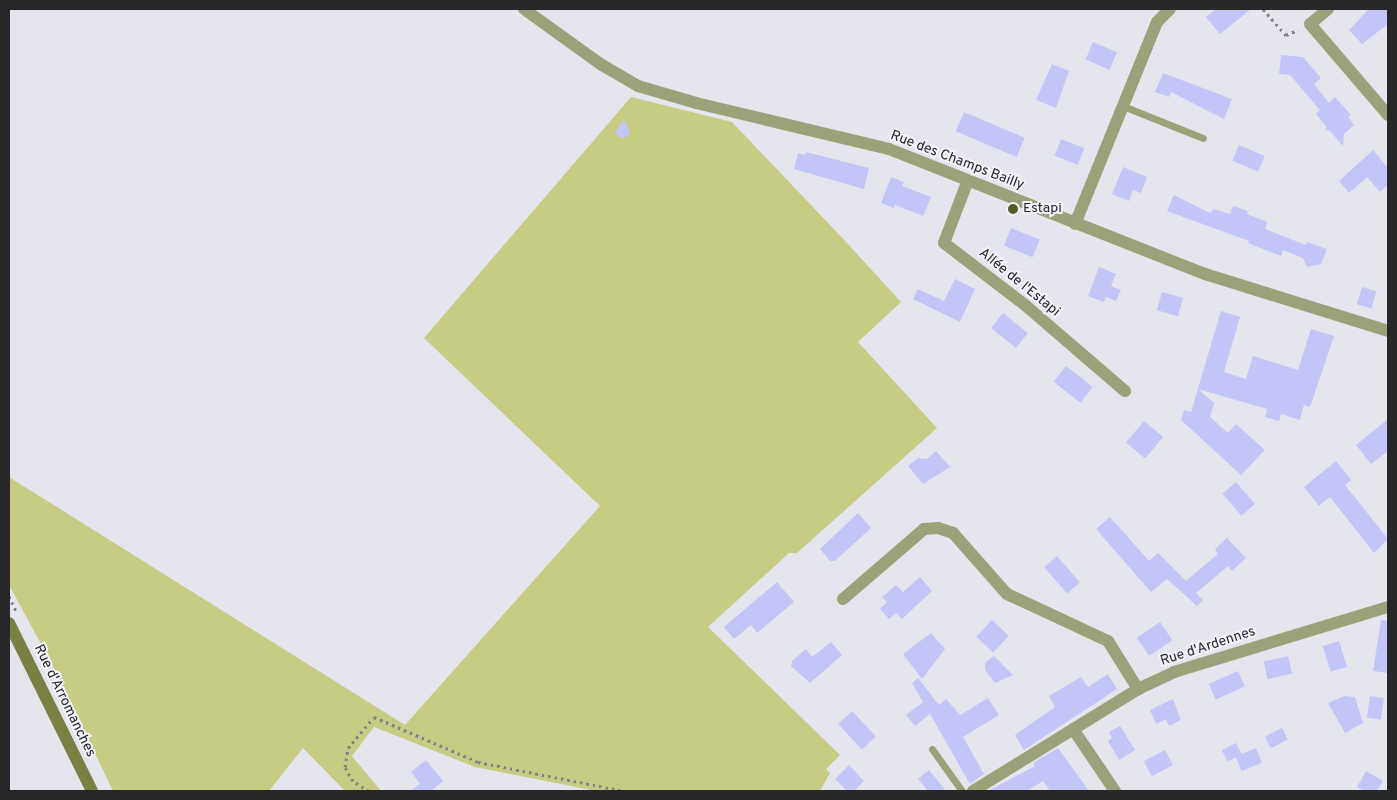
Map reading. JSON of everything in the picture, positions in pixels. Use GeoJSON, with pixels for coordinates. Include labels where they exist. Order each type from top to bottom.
{"type":"FeatureCollection","features":[{"type":"Feature","properties":{"kind":"main road","name":"Rue d'Arromanches"},"geometry":{"type":"LineString","coordinates":[[9,623],[92,791]]}},
{"type":"Feature","properties":{"kind":"street","name":"Rue des Champs Bailly"},"geometry":{"type":"LineString","coordinates":[[524,9],[602,65],[638,86],[696,103],[889,149],[1205,274],[1388,331]]}},
{"type":"Feature","properties":{"kind":"street"},"geometry":{"type":"LineString","coordinates":[[1075,224],[1157,22],[1170,9]]}},
{"type":"Feature","properties":{"kind":"street"},"geometry":{"type":"LineString","coordinates":[[1328,9],[1310,24],[1388,115]]}},
{"type":"Feature","properties":{"kind":"street","name":"Allée de l'Estapi"},"geometry":{"type":"LineString","coordinates":[[968,180],[944,243],[1025,305],[1126,391]]}},
{"type":"Feature","properties":{"kind":"street"},"geometry":{"type":"LineString","coordinates":[[842,599],[924,529],[938,528],[953,533],[1007,594],[1108,641],[1138,689]]}},
{"type":"Feature","properties":{"kind":"street","name":"Rue d'Ardennes"},"geometry":{"type":"LineString","coordinates":[[973,791],[1138,689],[1174,672],[1388,607]]}},
{"type":"Feature","properties":{"kind":"street"},"geometry":{"type":"LineString","coordinates":[[1073,729],[1115,791]]}},
{"type":"Feature","properties":{"kind":"lane"},"geometry":{"type":"LineString","coordinates":[[1123,106],[1203,138]]}},
{"type":"Feature","properties":{"kind":"lane"},"geometry":{"type":"LineString","coordinates":[[932,748],[962,791]]}},
{"type":"Feature","properties":{"kind":"path"},"geometry":{"type":"LineString","coordinates":[[1263,9],[1286,35],[1310,24]]}},
{"type":"Feature","properties":{"kind":"path"},"geometry":{"type":"LineString","coordinates":[[369,791],[353,781],[345,767],[348,748],[374,717],[478,762],[626,791]]}},
{"type":"Feature","properties":{"kind":"green space"},"geometry":{"type":"Polygon","coordinates":[[[631,97],[732,122],[847,243],[901,302],[858,342],[937,428],[797,553],[789,553],[708,627],[840,755],[826,769],[830,773],[820,791],[596,791],[475,767],[374,727],[352,756],[381,791],[345,791],[303,748],[269,791],[113,791],[53,666],[9,585],[9,477],[405,725],[600,506],[424,338],[631,97]]]}},
{"type":"Feature","properties":{"kind":"building"},"geometry":{"type":"Polygon","coordinates":[[[1216,9],[1251,9],[1220,34],[1206,17],[1216,9]]]}},
{"type":"Feature","properties":{"kind":"building"},"geometry":{"type":"Polygon","coordinates":[[[1369,9],[1388,9],[1388,24],[1362,44],[1349,30],[1369,9]]]}},
{"type":"Feature","properties":{"kind":"building"},"geometry":{"type":"Polygon","coordinates":[[[1093,42],[1117,52],[1110,70],[1086,59],[1093,42]]]}},
{"type":"Feature","properties":{"kind":"building"},"geometry":{"type":"Polygon","coordinates":[[[1281,55],[1303,57],[1321,78],[1314,84],[1329,103],[1335,97],[1351,115],[1348,117],[1354,125],[1344,134],[1343,146],[1330,131],[1326,130],[1326,126],[1316,114],[1320,110],[1290,75],[1279,74],[1281,55]]]}},
{"type":"Feature","properties":{"kind":"building"},"geometry":{"type":"Polygon","coordinates":[[[1052,64],[1069,71],[1056,108],[1036,100],[1052,64]]]}},
{"type":"Feature","properties":{"kind":"building"},"geometry":{"type":"Polygon","coordinates":[[[1163,73],[1232,99],[1224,119],[1171,92],[1169,97],[1155,92],[1163,73]]]}},
{"type":"Feature","properties":{"kind":"building"},"geometry":{"type":"Polygon","coordinates":[[[964,112],[1025,138],[1017,157],[956,131],[964,112]]]}},
{"type":"Feature","properties":{"kind":"building"},"geometry":{"type":"Polygon","coordinates":[[[624,120],[630,132],[627,137],[620,138],[615,132],[624,120]]]}},
{"type":"Feature","properties":{"kind":"building"},"geometry":{"type":"Polygon","coordinates":[[[1061,139],[1084,148],[1078,165],[1055,156],[1061,139]]]}},
{"type":"Feature","properties":{"kind":"building"},"geometry":{"type":"Polygon","coordinates":[[[1239,145],[1265,156],[1258,172],[1232,161],[1239,145]]]}},
{"type":"Feature","properties":{"kind":"building"},"geometry":{"type":"Polygon","coordinates":[[[1373,150],[1388,168],[1388,185],[1380,192],[1367,177],[1349,193],[1339,181],[1373,150]]]}},
{"type":"Feature","properties":{"kind":"building"},"geometry":{"type":"Polygon","coordinates":[[[806,152],[869,168],[864,189],[794,169],[798,153],[805,155],[806,152]]]}},
{"type":"Feature","properties":{"kind":"building"},"geometry":{"type":"Polygon","coordinates":[[[1123,167],[1147,177],[1141,193],[1133,190],[1129,201],[1112,194],[1123,167]]]}},
{"type":"Feature","properties":{"kind":"building"},"geometry":{"type":"Polygon","coordinates":[[[891,177],[904,182],[902,186],[931,197],[923,216],[895,205],[894,208],[881,203],[891,177]]]}},
{"type":"Feature","properties":{"kind":"building"},"geometry":{"type":"Polygon","coordinates":[[[1174,195],[1210,213],[1214,209],[1230,214],[1233,206],[1248,211],[1247,214],[1267,222],[1265,229],[1306,245],[1307,242],[1327,249],[1321,264],[1307,267],[1303,258],[1283,250],[1281,256],[1248,243],[1249,241],[1167,211],[1174,195]]]}},
{"type":"Feature","properties":{"kind":"building"},"geometry":{"type":"Polygon","coordinates":[[[1011,228],[1040,240],[1033,257],[1004,246],[1011,228]]]}},
{"type":"Feature","properties":{"kind":"building"},"geometry":{"type":"Polygon","coordinates":[[[1099,267],[1116,274],[1111,286],[1121,290],[1116,301],[1106,297],[1104,302],[1088,296],[1099,267]]]}},
{"type":"Feature","properties":{"kind":"building"},"geometry":{"type":"Polygon","coordinates":[[[955,279],[975,289],[960,322],[913,299],[918,289],[944,301],[955,279]]]}},
{"type":"Feature","properties":{"kind":"building"},"geometry":{"type":"Polygon","coordinates":[[[1362,287],[1376,291],[1371,308],[1357,304],[1362,287]]]}},
{"type":"Feature","properties":{"kind":"building"},"geometry":{"type":"Polygon","coordinates":[[[1162,292],[1183,298],[1178,316],[1157,310],[1162,292]]]}},
{"type":"Feature","properties":{"kind":"building"},"geometry":{"type":"Polygon","coordinates":[[[1221,311],[1240,317],[1224,372],[1246,379],[1253,356],[1298,370],[1311,329],[1334,336],[1310,407],[1304,405],[1300,420],[1281,414],[1279,421],[1265,417],[1267,409],[1198,389],[1214,403],[1210,417],[1228,433],[1236,424],[1265,450],[1241,475],[1181,420],[1184,410],[1191,412],[1221,311]]]}},
{"type":"Feature","properties":{"kind":"building"},"geometry":{"type":"Polygon","coordinates":[[[1003,313],[1028,333],[1016,348],[991,328],[1003,313]]]}},
{"type":"Feature","properties":{"kind":"building"},"geometry":{"type":"Polygon","coordinates":[[[1066,366],[1093,387],[1080,403],[1054,382],[1066,366]]]}},
{"type":"Feature","properties":{"kind":"building"},"geometry":{"type":"Polygon","coordinates":[[[1388,419],[1388,451],[1371,464],[1356,445],[1388,419]]]}},
{"type":"Feature","properties":{"kind":"building"},"geometry":{"type":"Polygon","coordinates":[[[1144,421],[1163,437],[1145,459],[1126,442],[1144,421]]]}},
{"type":"Feature","properties":{"kind":"building"},"geometry":{"type":"Polygon","coordinates":[[[936,451],[950,467],[923,484],[908,466],[918,458],[927,459],[936,451]]]}},
{"type":"Feature","properties":{"kind":"building"},"geometry":{"type":"Polygon","coordinates":[[[1336,461],[1351,480],[1345,485],[1388,539],[1374,553],[1330,497],[1319,506],[1304,487],[1336,461]]]}},
{"type":"Feature","properties":{"kind":"building"},"geometry":{"type":"Polygon","coordinates":[[[1236,482],[1255,504],[1241,516],[1222,494],[1236,482]]]}},
{"type":"Feature","properties":{"kind":"building"},"geometry":{"type":"Polygon","coordinates":[[[858,513],[871,528],[835,561],[830,561],[820,549],[858,513]]]}},
{"type":"Feature","properties":{"kind":"building"},"geometry":{"type":"Polygon","coordinates":[[[1110,517],[1149,561],[1158,553],[1186,581],[1218,554],[1215,549],[1227,538],[1246,558],[1232,571],[1228,566],[1196,593],[1203,600],[1197,606],[1167,579],[1151,592],[1096,529],[1110,517]]]}},
{"type":"Feature","properties":{"kind":"building"},"geometry":{"type":"Polygon","coordinates":[[[1057,556],[1080,582],[1067,594],[1044,567],[1057,556]]]}},
{"type":"Feature","properties":{"kind":"building"},"geometry":{"type":"Polygon","coordinates":[[[920,577],[932,591],[902,619],[896,613],[889,619],[880,609],[887,602],[882,597],[896,585],[903,592],[920,577]]]}},
{"type":"Feature","properties":{"kind":"building"},"geometry":{"type":"Polygon","coordinates":[[[777,582],[794,602],[757,633],[751,625],[734,639],[724,627],[777,582]]]}},
{"type":"Feature","properties":{"kind":"building"},"geometry":{"type":"Polygon","coordinates":[[[992,620],[1009,636],[993,653],[976,637],[992,620]]]}},
{"type":"Feature","properties":{"kind":"building"},"geometry":{"type":"Polygon","coordinates":[[[1381,620],[1388,621],[1388,673],[1373,671],[1381,620]]]}},
{"type":"Feature","properties":{"kind":"building"},"geometry":{"type":"Polygon","coordinates":[[[1160,622],[1172,640],[1149,656],[1137,638],[1160,622]]]}},
{"type":"Feature","properties":{"kind":"building"},"geometry":{"type":"Polygon","coordinates":[[[931,633],[945,649],[922,679],[903,654],[931,633]]]}},
{"type":"Feature","properties":{"kind":"building"},"geometry":{"type":"Polygon","coordinates":[[[1339,641],[1347,667],[1331,672],[1323,646],[1339,641]]]}},
{"type":"Feature","properties":{"kind":"building"},"geometry":{"type":"Polygon","coordinates":[[[831,642],[842,655],[810,683],[791,666],[792,661],[806,649],[812,657],[831,642]]]}},
{"type":"Feature","properties":{"kind":"building"},"geometry":{"type":"Polygon","coordinates":[[[994,656],[1013,675],[995,683],[985,670],[985,663],[994,656]]]}},
{"type":"Feature","properties":{"kind":"building"},"geometry":{"type":"Polygon","coordinates":[[[1288,656],[1292,674],[1268,679],[1264,662],[1288,656]]]}},
{"type":"Feature","properties":{"kind":"building"},"geometry":{"type":"Polygon","coordinates":[[[1238,671],[1245,687],[1216,700],[1209,684],[1238,671]]]}},
{"type":"Feature","properties":{"kind":"building"},"geometry":{"type":"Polygon","coordinates":[[[1108,674],[1117,689],[1024,750],[1015,735],[1055,707],[1049,696],[1081,677],[1088,687],[1108,674]]]}},
{"type":"Feature","properties":{"kind":"building"},"geometry":{"type":"Polygon","coordinates":[[[918,678],[939,705],[946,699],[960,715],[988,698],[999,715],[963,737],[984,774],[970,784],[930,714],[915,726],[906,715],[923,702],[912,683],[918,678]]]}},
{"type":"Feature","properties":{"kind":"building"},"geometry":{"type":"Polygon","coordinates":[[[1344,696],[1355,697],[1363,723],[1345,733],[1328,703],[1344,696]]]}},
{"type":"Feature","properties":{"kind":"building"},"geometry":{"type":"Polygon","coordinates":[[[1370,696],[1384,698],[1381,720],[1367,718],[1370,696]]]}},
{"type":"Feature","properties":{"kind":"building"},"geometry":{"type":"Polygon","coordinates":[[[1173,699],[1181,720],[1169,726],[1166,719],[1156,724],[1150,710],[1173,699]]]}},
{"type":"Feature","properties":{"kind":"building"},"geometry":{"type":"Polygon","coordinates":[[[852,711],[876,737],[862,750],[838,724],[852,711]]]}},
{"type":"Feature","properties":{"kind":"building"},"geometry":{"type":"Polygon","coordinates":[[[1120,726],[1135,750],[1119,760],[1108,741],[1112,738],[1109,732],[1120,726]]]}},
{"type":"Feature","properties":{"kind":"building"},"geometry":{"type":"Polygon","coordinates":[[[1282,728],[1288,740],[1271,748],[1265,737],[1282,728]]]}},
{"type":"Feature","properties":{"kind":"building"},"geometry":{"type":"Polygon","coordinates":[[[1236,743],[1242,755],[1228,762],[1222,750],[1236,743]]]}},
{"type":"Feature","properties":{"kind":"building"},"geometry":{"type":"Polygon","coordinates":[[[1058,748],[1089,791],[1050,791],[1043,781],[1027,791],[988,791],[1035,766],[1033,763],[1058,748]]]}},
{"type":"Feature","properties":{"kind":"building"},"geometry":{"type":"Polygon","coordinates":[[[1256,748],[1262,763],[1242,771],[1236,756],[1256,748]]]}},
{"type":"Feature","properties":{"kind":"building"},"geometry":{"type":"Polygon","coordinates":[[[1165,750],[1173,765],[1152,776],[1144,761],[1165,750]]]}},
{"type":"Feature","properties":{"kind":"building"},"geometry":{"type":"Polygon","coordinates":[[[426,760],[443,781],[431,791],[410,791],[420,784],[411,772],[426,760]]]}},
{"type":"Feature","properties":{"kind":"building"},"geometry":{"type":"Polygon","coordinates":[[[849,765],[864,781],[854,791],[847,791],[835,779],[849,765]]]}},
{"type":"Feature","properties":{"kind":"building"},"geometry":{"type":"Polygon","coordinates":[[[929,770],[946,791],[928,791],[918,779],[929,770]]]}},
{"type":"Feature","properties":{"kind":"building"},"geometry":{"type":"Polygon","coordinates":[[[1366,771],[1383,781],[1377,791],[1364,791],[1357,787],[1366,771]]]}},
{"type":"Feature","properties":{"kind":"place","name":"Estapi"},"geometry":{"type":"Point","coordinates":[1013,209]}}]}
